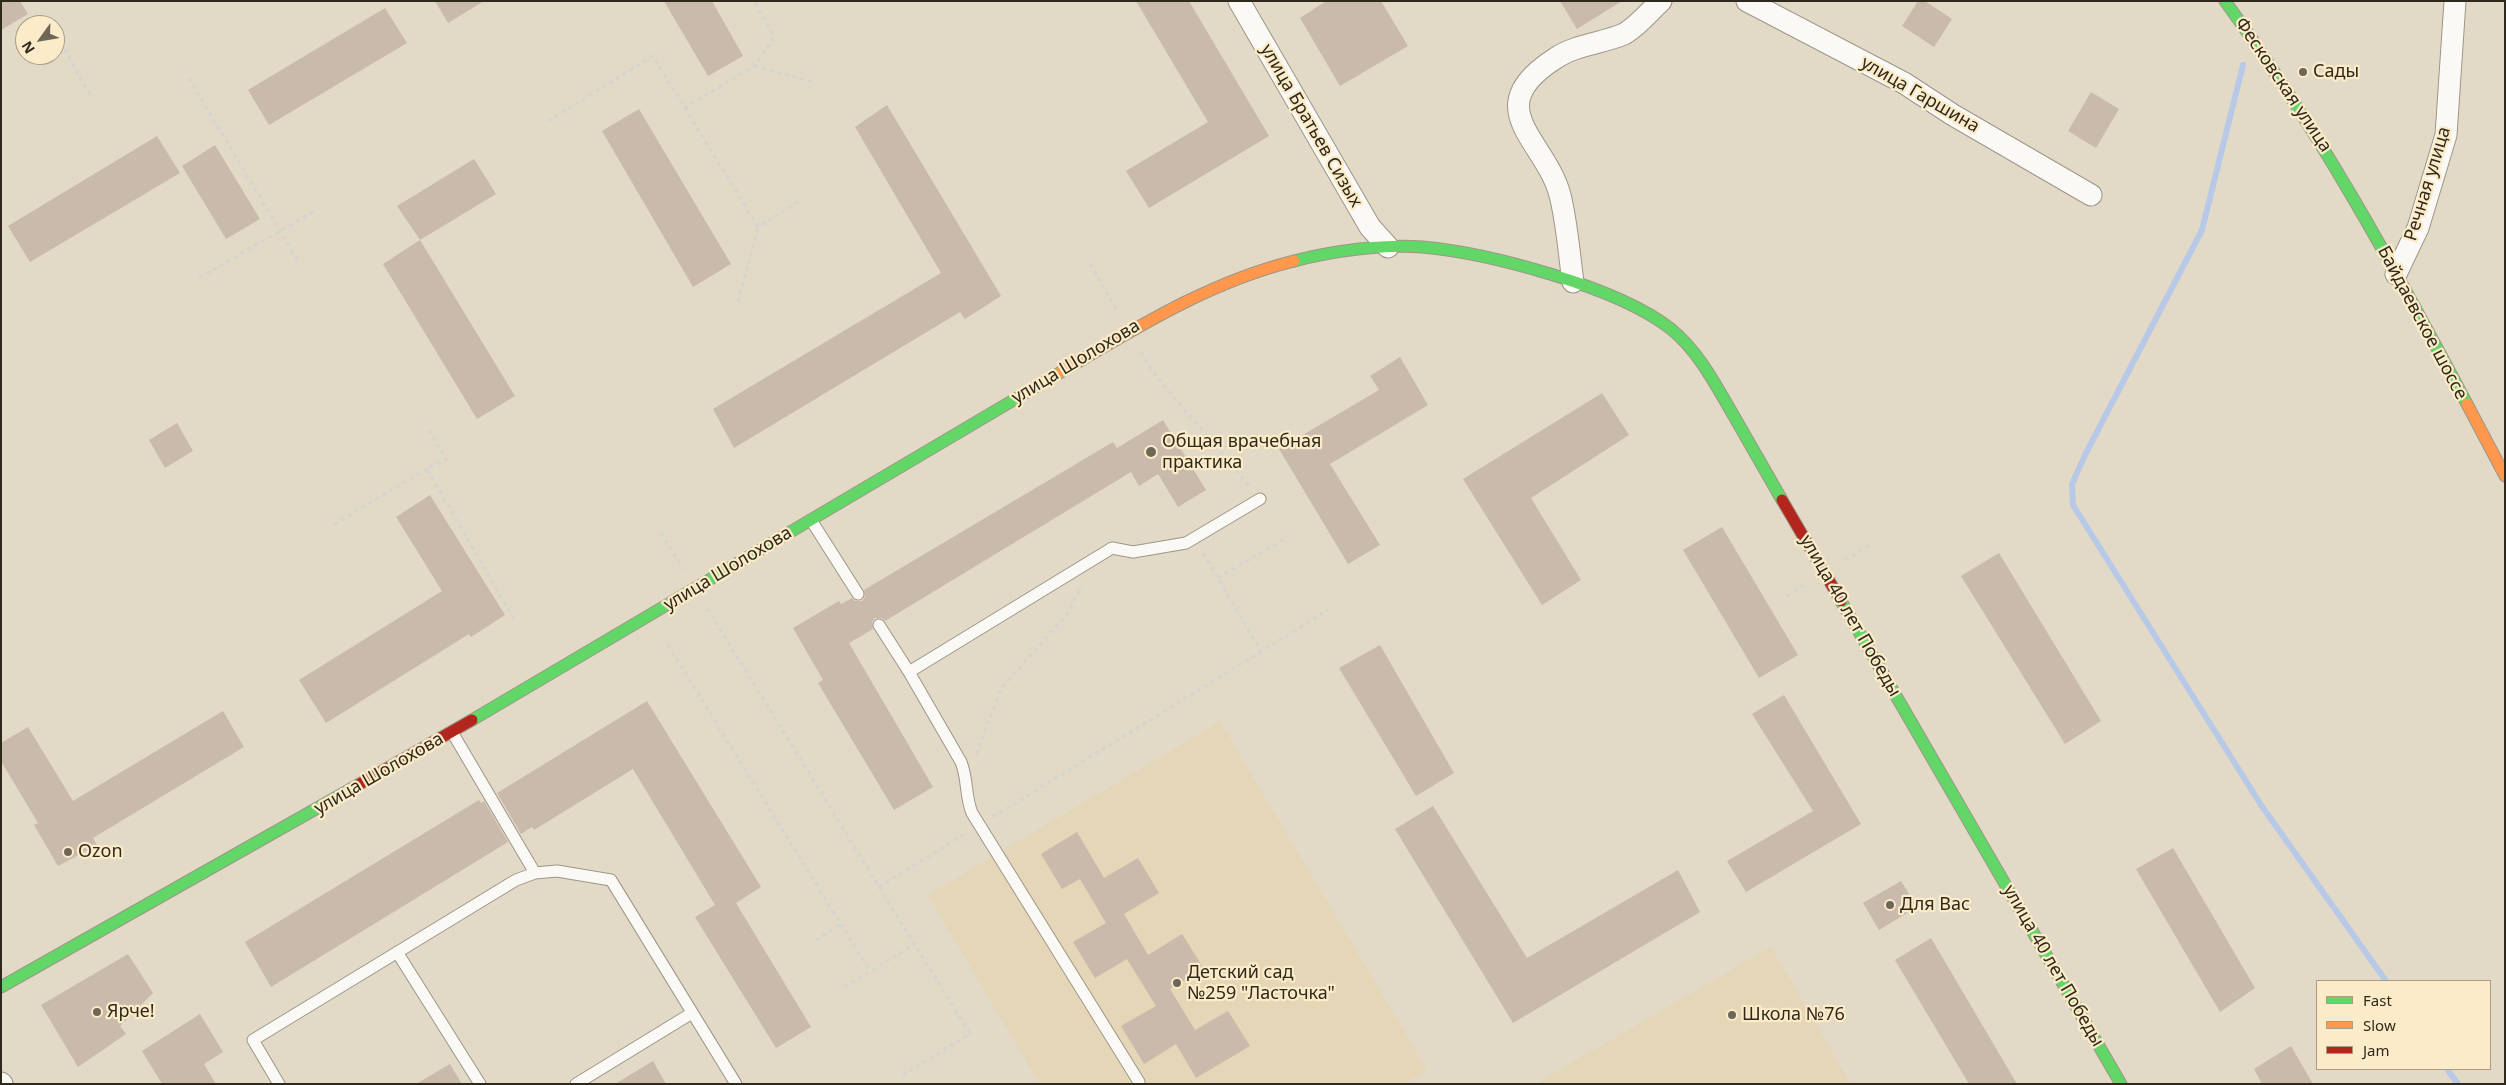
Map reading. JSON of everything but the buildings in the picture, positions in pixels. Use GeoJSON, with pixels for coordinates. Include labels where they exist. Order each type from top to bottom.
{"type":"FeatureCollection","features":[{"type":"Feature","properties":{"kind":"street","name":"улица Братьев Сизых"},"geometry":{"type":"LineString","coordinates":[[1238,1],[1370,227],[1388,247]]}},
{"type":"Feature","properties":{"kind":"street"},"geometry":{"type":"LineString","coordinates":[[1573,282],[1560,196],[1554,178],[1526,135],[1519,112],[1521,88],[1534,74],[1557,57],[1626,33],[1661,1]]}},
{"type":"Feature","properties":{"kind":"street","name":"улица Гаршина"},"geometry":{"type":"LineString","coordinates":[[1747,1],[1904,83],[1953,115],[2091,195]]}},
{"type":"Feature","properties":{"kind":"street","name":"Фесковская улица"},"geometry":{"type":"LineString","coordinates":[[2225,1],[2263,51],[2339,170]]}},
{"type":"Feature","properties":{"kind":"street","name":"Речная улица"},"geometry":{"type":"LineString","coordinates":[[2396,274],[2418,228],[2446,135],[2455,1]]}},
{"type":"Feature","properties":{"kind":"street","name":"Байдаевское шоссе"},"geometry":{"type":"LineString","coordinates":[[2339,170],[2505,476]]}},
{"type":"Feature","properties":{"kind":"street","name":"улица Шолохова"},"geometry":{"type":"LineString","coordinates":[[1,987],[452,732],[1164,311],[1196,296],[1282,264],[1310,257],[1388,247],[1421,247],[1484,256]]}},
{"type":"Feature","properties":{"kind":"street","name":"улица 40 лет Победы"},"geometry":{"type":"LineString","coordinates":[[1484,256],[1573,282],[1618,300],[1659,322],[1683,339],[1701,360],[2121,1084]]}},
{"type":"Feature","properties":{"kind":"lane"},"geometry":{"type":"LineString","coordinates":[[909,672],[1112,548],[1133,552],[1186,544],[1260,499]]}},
{"type":"Feature","properties":{"kind":"lane"},"geometry":{"type":"LineString","coordinates":[[810,519],[858,594]]}},
{"type":"Feature","properties":{"kind":"lane"},"geometry":{"type":"LineString","coordinates":[[879,626],[909,672],[966,775],[966,799],[979,825],[1139,1082]]}},
{"type":"Feature","properties":{"kind":"lane"},"geometry":{"type":"LineString","coordinates":[[452,732],[535,874]]}},
{"type":"Feature","properties":{"kind":"lane"},"geometry":{"type":"LineString","coordinates":[[279,1084],[253,1040],[516,880],[535,874],[556,871],[611,880],[736,1084]]}},
{"type":"Feature","properties":{"kind":"lane"},"geometry":{"type":"LineString","coordinates":[[397,952],[480,1084]]}},
{"type":"Feature","properties":{"kind":"lane"},"geometry":{"type":"LineString","coordinates":[[576,1084],[692,1013]]}},
{"type":"Feature","properties":{"kind":"path"},"geometry":{"type":"LineString","coordinates":[[684,108],[754,66],[774,37],[754,1]]}},
{"type":"Feature","properties":{"kind":"path"},"geometry":{"type":"LineString","coordinates":[[65,49],[92,98]]}},
{"type":"Feature","properties":{"kind":"path"},"geometry":{"type":"LineString","coordinates":[[548,122],[653,56],[758,227]]}},
{"type":"Feature","properties":{"kind":"path"},"geometry":{"type":"LineString","coordinates":[[754,66],[812,82]]}},
{"type":"Feature","properties":{"kind":"path"},"geometry":{"type":"LineString","coordinates":[[190,78],[299,263]]}},
{"type":"Feature","properties":{"kind":"path"},"geometry":{"type":"LineString","coordinates":[[738,302],[758,227],[801,200]]}},
{"type":"Feature","properties":{"kind":"path"},"geometry":{"type":"LineString","coordinates":[[199,278],[315,211]]}},
{"type":"Feature","properties":{"kind":"path"},"geometry":{"type":"LineString","coordinates":[[1152,371],[1260,499]]}},
{"type":"Feature","properties":{"kind":"path"},"geometry":{"type":"LineString","coordinates":[[334,524],[446,459],[429,430]]}},
{"type":"Feature","properties":{"kind":"path"},"geometry":{"type":"LineString","coordinates":[[427,469],[514,618]]}},
{"type":"Feature","properties":{"kind":"path"},"geometry":{"type":"LineString","coordinates":[[661,533],[970,1034],[900,1077]]}},
{"type":"Feature","properties":{"kind":"path"},"geometry":{"type":"LineString","coordinates":[[1195,538],[1261,651]]}},
{"type":"Feature","properties":{"kind":"path"},"geometry":{"type":"LineString","coordinates":[[1218,578],[1285,539]]}},
{"type":"Feature","properties":{"kind":"path"},"geometry":{"type":"LineString","coordinates":[[966,775],[1002,687],[1067,614],[1096,558]]}},
{"type":"Feature","properties":{"kind":"path"},"geometry":{"type":"LineString","coordinates":[[879,887],[1328,610]]}},
{"type":"Feature","properties":{"kind":"path"},"geometry":{"type":"LineString","coordinates":[[668,645],[870,971]]}},
{"type":"Feature","properties":{"kind":"path"},"geometry":{"type":"LineString","coordinates":[[816,940],[841,924]]}},
{"type":"Feature","properties":{"kind":"path"},"geometry":{"type":"LineString","coordinates":[[845,986],[914,944]]}},
{"type":"Feature","properties":{"kind":"shaded area","name":"Детский сад №259 \"Ласточка\""},"geometry":{"type":"Polygon","coordinates":[[[1220,722],[1427,1070],[1404,1084],[1040,1084],[928,895],[1220,722]]]}},
{"type":"Feature","properties":{"kind":"shaded area","name":"Школа №76"},"geometry":{"type":"Polygon","coordinates":[[[1771,947],[1851,1084],[1536,1084],[1771,947]]]}},
{"type":"Feature","properties":{"kind":"waterway"},"geometry":{"type":"LineString","coordinates":[[2243,65],[2202,230],[2086,453],[2072,484],[2073,505],[2261,805],[2385,980]]}},
{"type":"Feature","properties":{"kind":"waterway"},"geometry":{"type":"LineString","coordinates":[[2448,1070],[2458,1084]]}},
{"type":"Feature","properties":{"kind":"traffic: fast"},"geometry":{"type":"LineString","coordinates":[[2225,1],[2292,98],[2323,148],[2411,300],[2467,404]]}},
{"type":"Feature","properties":{"kind":"traffic: fast"},"geometry":{"type":"LineString","coordinates":[[1294,261],[1358,249],[1422,247],[1482,256],[1552,274],[1619,299],[1671,329],[1689,347],[1712,378],[1782,500]]}},
{"type":"Feature","properties":{"kind":"traffic: fast"},"geometry":{"type":"LineString","coordinates":[[472,720],[1061,372]]}},
{"type":"Feature","properties":{"kind":"traffic: fast"},"geometry":{"type":"LineString","coordinates":[[1841,601],[2121,1084]]}},
{"type":"Feature","properties":{"kind":"traffic: fast"},"geometry":{"type":"LineString","coordinates":[[1,987],[358,785]]}},
{"type":"Feature","properties":{"kind":"traffic: slow"},"geometry":{"type":"LineString","coordinates":[[1061,372],[1145,323],[1203,294],[1232,281],[1294,261]]}},
{"type":"Feature","properties":{"kind":"traffic: slow"},"geometry":{"type":"LineString","coordinates":[[2467,404],[2505,476]]}},
{"type":"Feature","properties":{"kind":"traffic: jam"},"geometry":{"type":"LineString","coordinates":[[1782,500],[1841,601]]}},
{"type":"Feature","properties":{"kind":"traffic: jam"},"geometry":{"type":"LineString","coordinates":[[358,785],[472,720]]}},
{"type":"Feature","properties":{"kind":"place","name":"Сады"},"geometry":{"type":"Point","coordinates":[2303,72]}},
{"type":"Feature","properties":{"kind":"place","name":"Общая врачебная практика"},"geometry":{"type":"Point","coordinates":[1151,452]}},
{"type":"Feature","properties":{"kind":"place","name":"Ozon"},"geometry":{"type":"Point","coordinates":[68,852]}},
{"type":"Feature","properties":{"kind":"place","name":"Для Вас"},"geometry":{"type":"Point","coordinates":[1890,905]}},
{"type":"Feature","properties":{"kind":"place","name":"Детский сад №259 \"Ласточка\""},"geometry":{"type":"Point","coordinates":[1177,983]}},
{"type":"Feature","properties":{"kind":"place","name":"Ярче!"},"geometry":{"type":"Point","coordinates":[97,1012]}},
{"type":"Feature","properties":{"kind":"place","name":"Школа №76"},"geometry":{"type":"Point","coordinates":[1732,1015]}}]}
